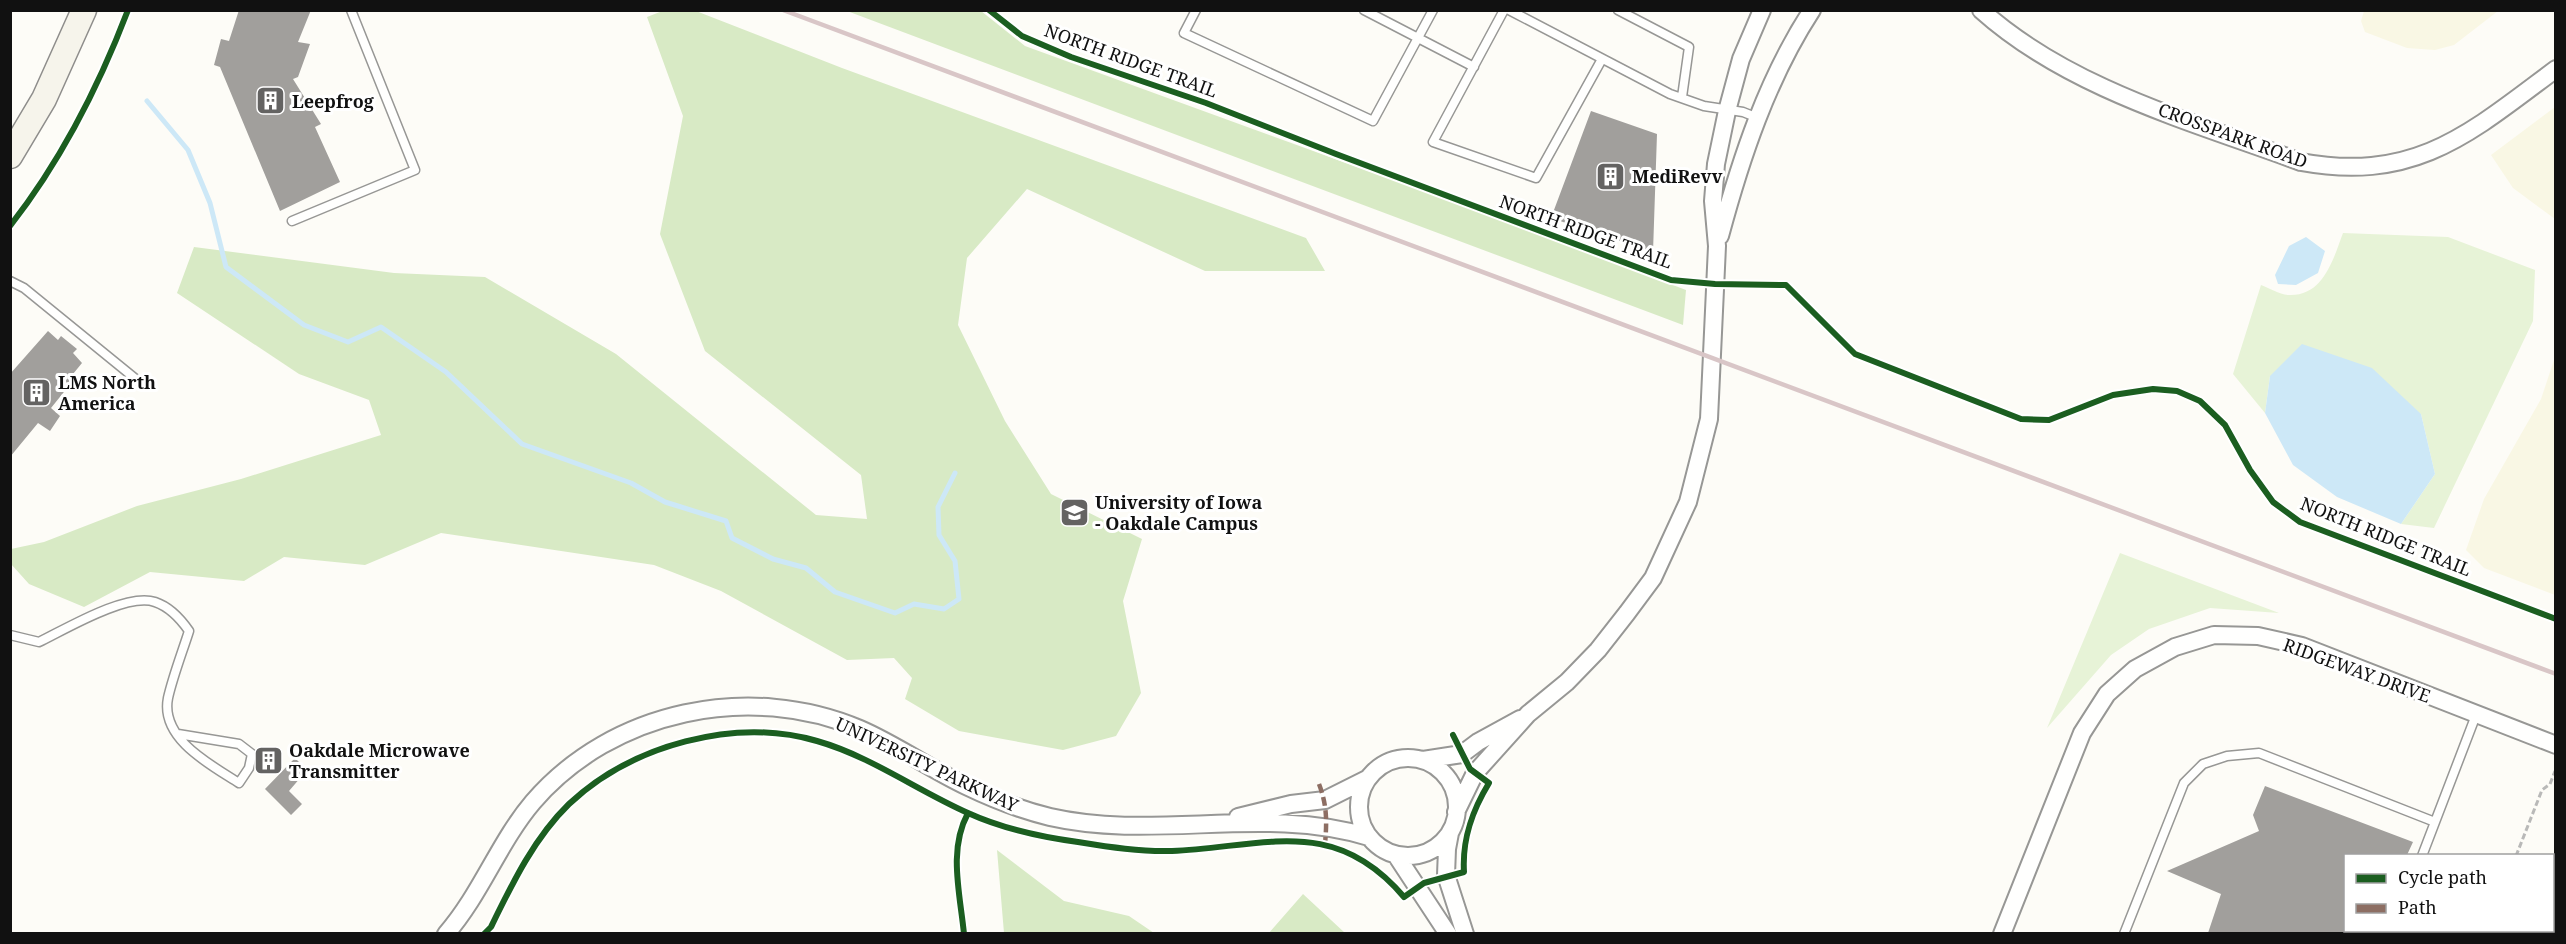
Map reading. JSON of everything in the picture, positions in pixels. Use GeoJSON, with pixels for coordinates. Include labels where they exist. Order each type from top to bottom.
{"type":"FeatureCollection","features":[{"type":"Feature","properties":{"kind":"main road"},"geometry":{"type":"LineString","coordinates":[[10,156],[45,99],[84,10]]}},
{"type":"Feature","properties":{"kind":"street"},"geometry":{"type":"LineString","coordinates":[[1465,933],[1446,875],[1447,849],[1456,812],[1475,773],[1528,714],[1567,682],[1598,650],[1653,578],[1688,502],[1709,419],[1717,246],[1713,201],[1716,164],[1741,59],[1762,10]]}},
{"type":"Feature","properties":{"kind":"street"},"geometry":{"type":"LineString","coordinates":[[1717,246],[1732,190],[1758,118],[1779,70],[1812,10]]}},
{"type":"Feature","properties":{"kind":"street","name":"CROSSPARK ROAD"},"geometry":{"type":"LineString","coordinates":[[1981,10],[2024,45],[2088,81],[2301,162],[2331,168],[2394,163],[2426,155],[2482,124],[2556,69]]}},
{"type":"Feature","properties":{"kind":"street","name":"RIDGEWAY DRIVE"},"geometry":{"type":"LineString","coordinates":[[2002,933],[2082,733],[2107,694],[2135,669],[2175,647],[2214,634],[2258,636],[2302,646],[2556,745]]}},
{"type":"Feature","properties":{"kind":"street","name":"UNIVERSITY PARKWAY"},"geometry":{"type":"LineString","coordinates":[[446,933],[457,922],[504,842],[534,801],[575,763],[617,737],[662,718],[707,708],[747,706],[785,708],[824,716],[861,729],[965,786],[1017,808],[1052,817],[1101,824],[1217,822],[1327,827],[1369,837]]}},
{"type":"Feature","properties":{"kind":"street"},"geometry":{"type":"LineString","coordinates":[[1423,760],[1462,754],[1478,742],[1528,714]]}},
{"type":"Feature","properties":{"kind":"street"},"geometry":{"type":"LineString","coordinates":[[1451,830],[1441,843],[1428,852],[1412,856],[1396,855],[1381,849],[1369,837],[1361,823],[1358,807],[1361,790],[1368,778],[1382,765],[1397,758],[1423,760],[1442,771],[1452,784],[1457,799],[1456,812]]}},
{"type":"Feature","properties":{"kind":"street","name":"UNIVERSITY PARKWAY"},"geometry":{"type":"LineString","coordinates":[[1217,822],[1291,804],[1324,800],[1368,778]]}},
{"type":"Feature","properties":{"kind":"street"},"geometry":{"type":"LineString","coordinates":[[1396,855],[1448,933]]}},
{"type":"Feature","properties":{"kind":"lane"},"geometry":{"type":"LineString","coordinates":[[292,221],[415,170],[351,10]]}},
{"type":"Feature","properties":{"kind":"lane"},"geometry":{"type":"LineString","coordinates":[[1196,10],[1184,33],[1372,121],[1433,10]]}},
{"type":"Feature","properties":{"kind":"lane"},"geometry":{"type":"LineString","coordinates":[[1364,10],[1474,67]]}},
{"type":"Feature","properties":{"kind":"lane"},"geometry":{"type":"LineString","coordinates":[[1602,59],[1536,178],[1433,142],[1506,10],[1602,59],[1670,94],[1704,106],[1743,112],[1758,118]]}},
{"type":"Feature","properties":{"kind":"lane"},"geometry":{"type":"LineString","coordinates":[[1618,10],[1689,47],[1682,97]]}},
{"type":"Feature","properties":{"kind":"lane"},"geometry":{"type":"LineString","coordinates":[[10,281],[24,288],[137,380]]}},
{"type":"Feature","properties":{"kind":"lane"},"geometry":{"type":"LineString","coordinates":[[10,635],[39,642],[119,603],[153,601],[177,614],[189,631],[168,700],[169,722],[190,751],[238,783],[249,768],[252,754],[239,744],[178,734]]}},
{"type":"Feature","properties":{"kind":"lane"},"geometry":{"type":"LineString","coordinates":[[2422,854],[2476,715]]}},
{"type":"Feature","properties":{"kind":"lane"},"geometry":{"type":"LineString","coordinates":[[2124,933],[2184,783],[2203,764],[2227,756],[2259,753],[2435,822]]}},
{"type":"Feature","properties":{"kind":"path"},"geometry":{"type":"LineString","coordinates":[[2516,854],[2542,790],[2550,784],[2555,771]]}},
{"type":"Feature","properties":{"kind":"shaded area"},"geometry":{"type":"Polygon","coordinates":[[[2364,10],[2498,11],[2454,45],[2435,50],[2407,48],[2365,32],[2361,21],[2364,10]]]}},
{"type":"Feature","properties":{"kind":"shaded area"},"geometry":{"type":"Polygon","coordinates":[[[2555,107],[2555,219],[2513,188],[2491,155],[2555,107]]]}},
{"type":"Feature","properties":{"kind":"shaded area"},"geometry":{"type":"Polygon","coordinates":[[[2555,357],[2555,595],[2484,568],[2466,550],[2484,499],[2541,399],[2555,357]]]}},
{"type":"Feature","properties":{"kind":"green space"},"geometry":{"type":"Polygon","coordinates":[[[665,10],[696,11],[842,68],[1306,238],[1325,271],[1205,271],[1027,189],[967,258],[958,325],[1005,421],[1051,494],[1142,539],[1123,601],[1141,693],[1116,736],[1063,750],[959,731],[905,699],[912,678],[894,658],[847,660],[721,591],[654,565],[441,533],[365,565],[284,557],[244,581],[150,572],[84,607],[29,584],[11,564],[11,549],[44,542],[137,506],[241,479],[381,435],[369,400],[299,374],[177,293],[194,247],[394,273],[485,277],[616,354],[816,515],[867,519],[861,475],[705,351],[660,234],[683,116],[647,17],[665,10]]]}},
{"type":"Feature","properties":{"kind":"green space"},"geometry":{"type":"Polygon","coordinates":[[[847,11],[981,11],[1025,46],[1486,214],[1686,290],[1683,325],[847,11]]]}},
{"type":"Feature","properties":{"kind":"green space"},"geometry":{"type":"Polygon","coordinates":[[[2343,233],[2448,237],[2535,270],[2533,321],[2434,528],[2401,524],[2435,474],[2421,414],[2270,376],[2265,413],[2233,374],[2261,285],[2288,295],[2310,290],[2325,275],[2343,233]]]}},
{"type":"Feature","properties":{"kind":"green space"},"geometry":{"type":"Polygon","coordinates":[[[2120,553],[2279,613],[2210,608],[2149,629],[2111,655],[2047,728],[2120,553]]]}},
{"type":"Feature","properties":{"kind":"green space"},"geometry":{"type":"Polygon","coordinates":[[[997,850],[1064,901],[1129,916],[1154,933],[1004,933],[997,850]]]}},
{"type":"Feature","properties":{"kind":"green space"},"geometry":{"type":"Polygon","coordinates":[[[1303,894],[1345,933],[1269,933],[1303,894]]]}},
{"type":"Feature","properties":{"kind":"water"},"geometry":{"type":"Polygon","coordinates":[[[2306,237],[2325,251],[2318,273],[2296,285],[2278,284],[2275,275],[2289,246],[2306,237]]]}},
{"type":"Feature","properties":{"kind":"water"},"geometry":{"type":"Polygon","coordinates":[[[2302,344],[2372,368],[2421,414],[2435,474],[2401,524],[2337,497],[2293,465],[2265,413],[2270,376],[2302,344]]]}},
{"type":"Feature","properties":{"kind":"building","name":"Leepfrog"},"geometry":{"type":"Polygon","coordinates":[[[239,10],[311,10],[298,42],[310,44],[298,77],[293,79],[321,124],[315,127],[340,182],[280,211],[220,67],[214,65],[221,39],[229,41],[239,10]]]}},
{"type":"Feature","properties":{"kind":"building","name":"MediRevv"},"geometry":{"type":"Polygon","coordinates":[[[1591,111],[1657,134],[1653,252],[1551,218],[1591,111]]]}},
{"type":"Feature","properties":{"kind":"building","name":"LMS North America"},"geometry":{"type":"Polygon","coordinates":[[[48,331],[58,340],[61,336],[77,349],[73,353],[82,363],[73,374],[76,377],[51,408],[60,416],[50,431],[38,423],[10,457],[10,374],[48,331]]]}},
{"type":"Feature","properties":{"kind":"building"},"geometry":{"type":"Polygon","coordinates":[[[295,758],[307,770],[289,791],[302,804],[291,815],[265,789],[295,758]]]}},
{"type":"Feature","properties":{"kind":"building"},"geometry":{"type":"Polygon","coordinates":[[[2265,786],[2413,842],[2407,854],[2344,854],[2344,932],[2346,933],[2208,933],[2221,894],[2167,871],[2259,831],[2253,815],[2265,786]]]}},
{"type":"Feature","properties":{"kind":"waterway"},"geometry":{"type":"LineString","coordinates":[[147,101],[188,150],[210,203],[226,267],[304,325],[348,342],[381,327],[446,372],[522,444],[631,483],[665,502],[726,521],[732,538],[773,559],[806,568],[835,592],[895,613],[914,604],[944,609],[959,599],[955,561],[939,535],[938,507],[955,473]]}},
{"type":"Feature","properties":{"kind":"railway"},"geometry":{"type":"LineString","coordinates":[[783,10],[2556,674]]}},
{"type":"Feature","properties":{"kind":"marked path"},"geometry":{"type":"LineString","coordinates":[[1319,784],[1326,813],[1325,844]]}},
{"type":"Feature","properties":{"kind":"cycle path"},"geometry":{"type":"LineString","coordinates":[[10,226],[62,150],[91,95],[128,10]]}},
{"type":"Feature","properties":{"kind":"cycle path","name":"NORTH RIDGE TRAIL"},"geometry":{"type":"LineString","coordinates":[[989,10],[1022,36],[1071,57],[1206,103],[1671,280],[1715,284],[1786,285],[1855,354],[2021,419],[2049,420],[2113,395],[2153,389],[2177,391],[2200,401],[2225,425],[2250,470],[2273,502],[2300,522],[2556,619]]}},
{"type":"Feature","properties":{"kind":"cycle path"},"geometry":{"type":"LineString","coordinates":[[484,934],[491,927],[534,847],[556,817],[594,783],[653,752],[685,741],[752,732],[785,734],[837,747],[981,819],[1050,838],[1160,851],[1267,842],[1296,841],[1324,845],[1351,854],[1378,871],[1404,897],[1424,883],[1464,872],[1469,826],[1489,783],[1470,769],[1453,735]]}},
{"type":"Feature","properties":{"kind":"cycle path"},"geometry":{"type":"LineString","coordinates":[[964,934],[957,857],[958,842],[968,813]]}},
{"type":"Feature","properties":{"kind":"place","name":"Leepfrog"},"geometry":{"type":"Point","coordinates":[271,101]}},
{"type":"Feature","properties":{"kind":"place","name":"MediRevv"},"geometry":{"type":"Point","coordinates":[1611,176]}},
{"type":"Feature","properties":{"kind":"place","name":"LMS North America"},"geometry":{"type":"Point","coordinates":[37,392]}},
{"type":"Feature","properties":{"kind":"place","name":"University of Iowa - Oakdale Campus"},"geometry":{"type":"Point","coordinates":[1074,512]}},
{"type":"Feature","properties":{"kind":"place","name":"Oakdale Microwave Transmitter"},"geometry":{"type":"Point","coordinates":[268,760]}}]}
